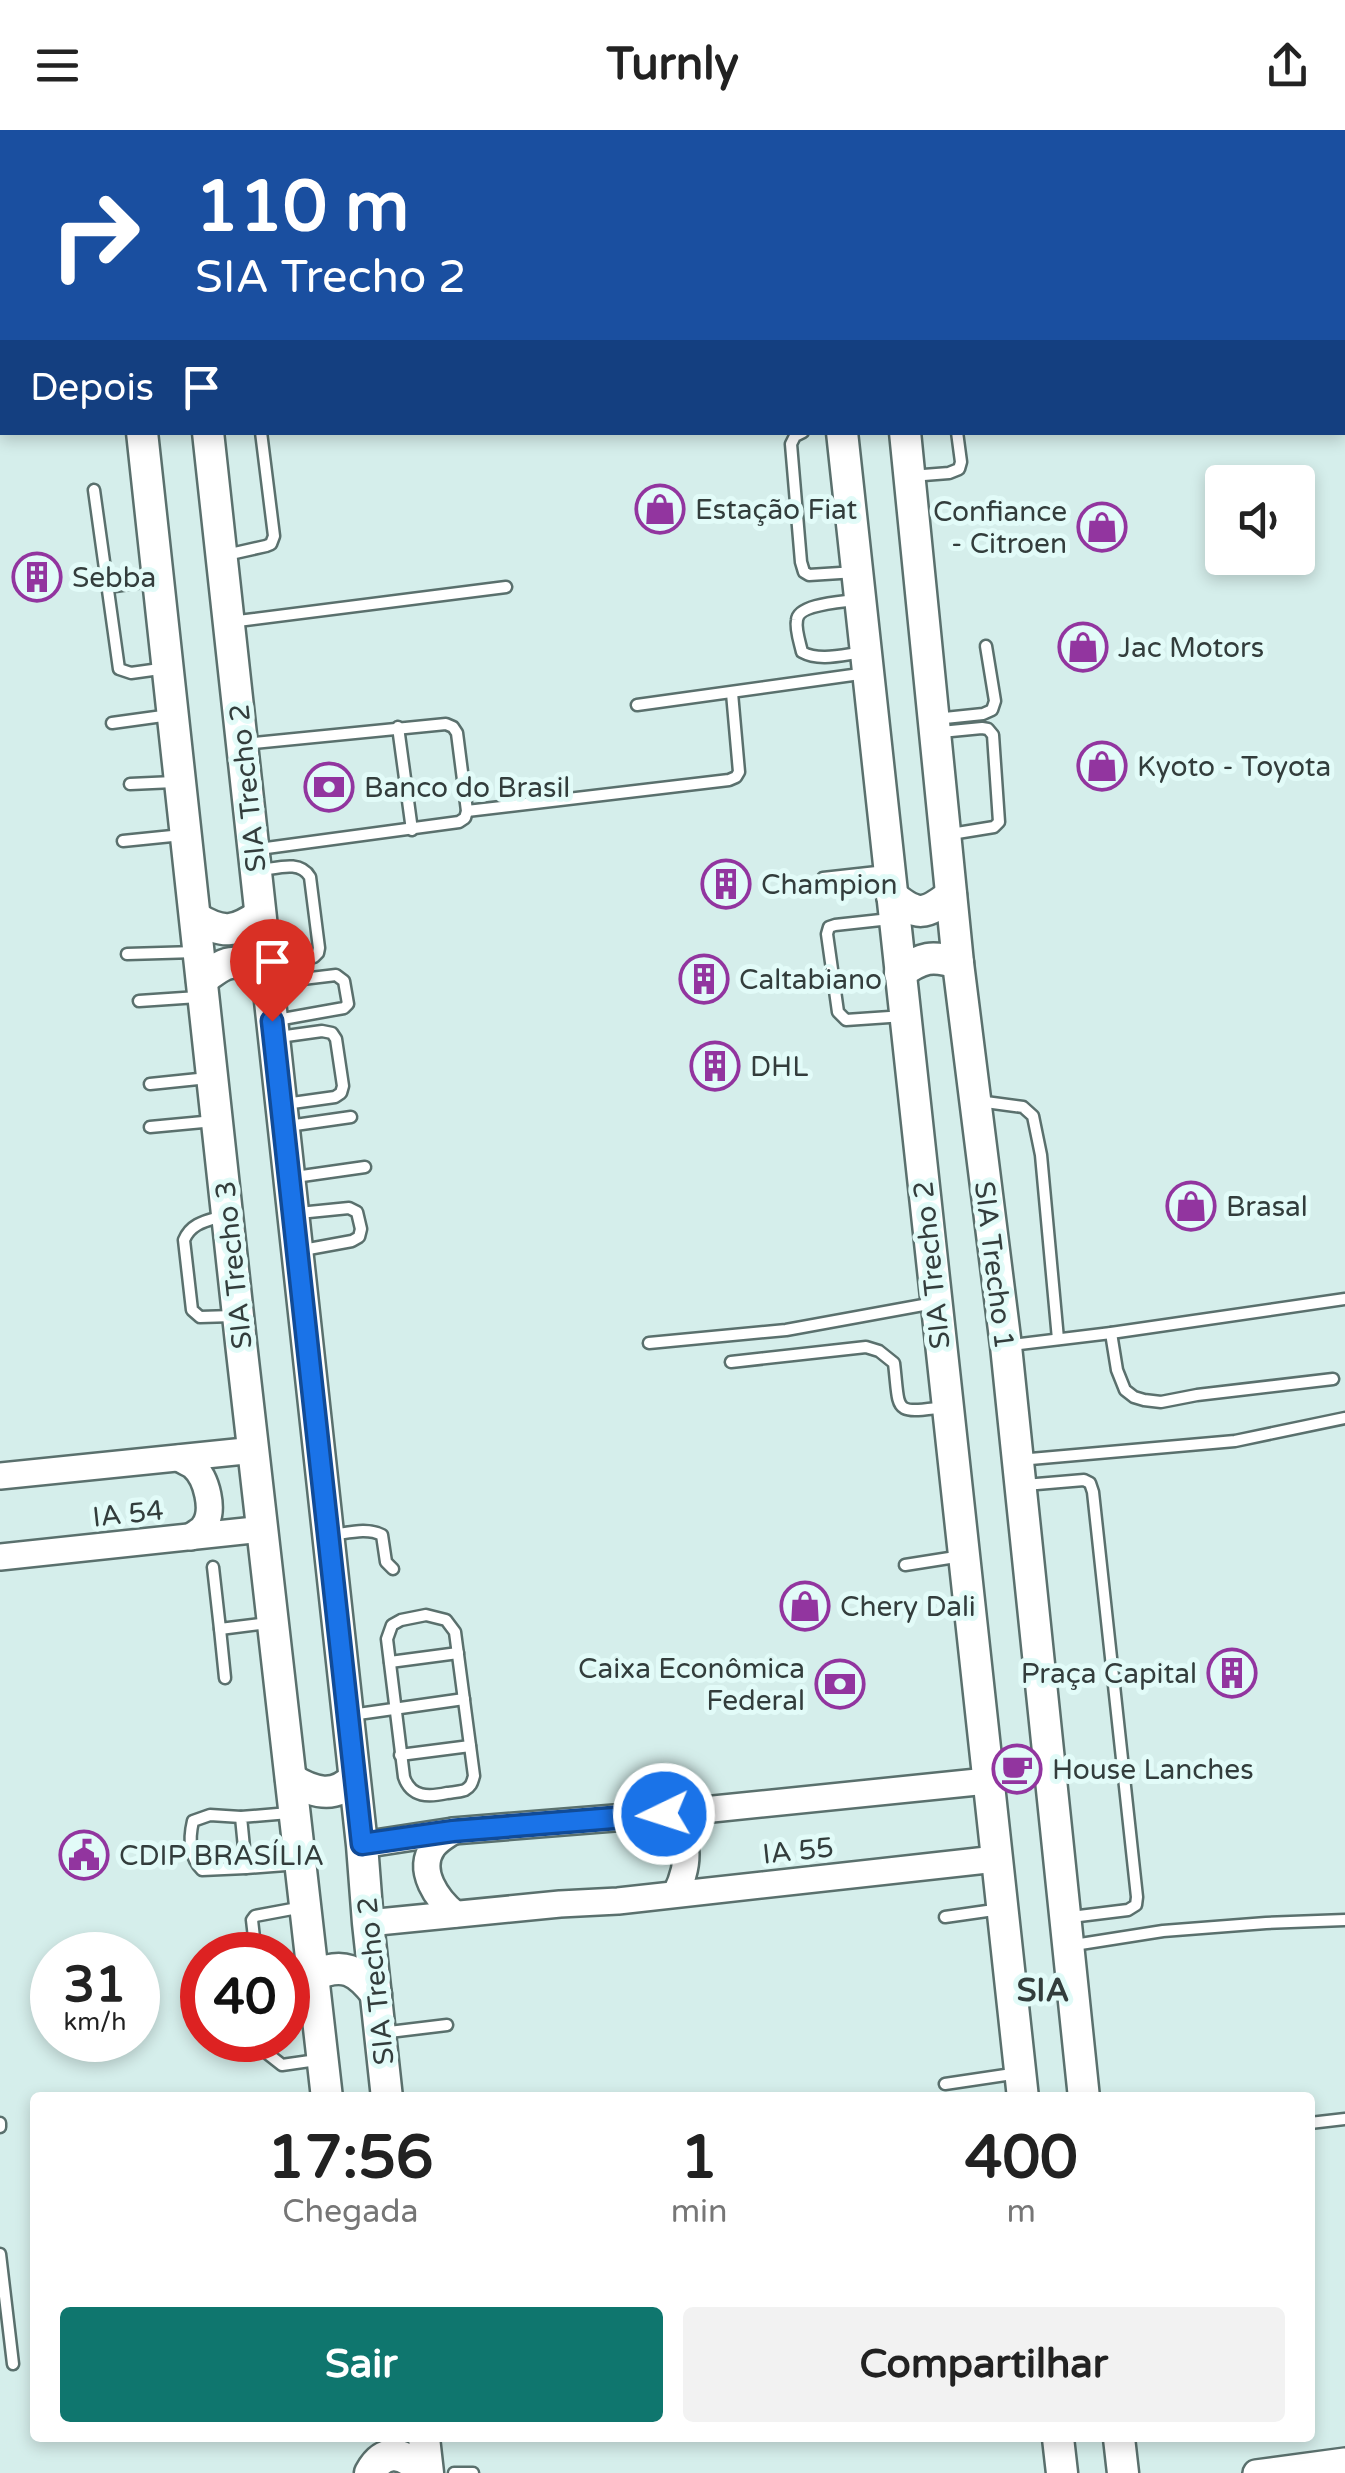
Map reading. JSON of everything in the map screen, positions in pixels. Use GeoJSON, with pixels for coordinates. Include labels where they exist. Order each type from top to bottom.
{"type":"FeatureCollection","features":[{"type":"Feature","properties":{"kind":"main road","name":"SIA Trecho 3"},"geometry":{"type":"LineString","coordinates":[[142,435],[326,2092]]}},
{"type":"Feature","properties":{"kind":"main road","name":"SIA Trecho 2"},"geometry":{"type":"LineString","coordinates":[[208,435],[386,2092]]}},
{"type":"Feature","properties":{"kind":"main road","name":"SIA Trecho 2"},"geometry":{"type":"LineString","coordinates":[[842,435],[1021,2085]]}},
{"type":"Feature","properties":{"kind":"main road","name":"SIA Trecho 1"},"geometry":{"type":"LineString","coordinates":[[905,435],[958,963],[1006,1346],[1083,2092]]}},
{"type":"Feature","properties":{"kind":"main road"},"geometry":{"type":"LineString","coordinates":[[892,895],[909,910],[923,912],[951,895]]}},
{"type":"Feature","properties":{"kind":"main road"},"geometry":{"type":"LineString","coordinates":[[196,918],[214,928],[229,930],[260,916]]}},
{"type":"Feature","properties":{"kind":"main road"},"geometry":{"type":"LineString","coordinates":[[900,974],[929,958],[958,963]]}},
{"type":"Feature","properties":{"kind":"main road"},"geometry":{"type":"LineString","coordinates":[[201,976],[233,960],[266,970]]}},
{"type":"Feature","properties":{"kind":"main road"},"geometry":{"type":"LineString","coordinates":[[291,1779],[327,1793],[340,1791],[354,1778]]}},
{"type":"Feature","properties":{"kind":"main road"},"geometry":{"type":"LineString","coordinates":[[314,1975],[341,1968],[355,1972],[376,1994]]}},
{"type":"Feature","properties":{"kind":"main road"},"geometry":{"type":"LineString","coordinates":[[363,2442],[368,2473]]}},
{"type":"Feature","properties":{"kind":"main road"},"geometry":{"type":"LineString","coordinates":[[424,2442],[426,2473]]}},
{"type":"Feature","properties":{"kind":"main road"},"geometry":{"type":"LineString","coordinates":[[1058,2442],[1062,2473]]}},
{"type":"Feature","properties":{"kind":"main road"},"geometry":{"type":"LineString","coordinates":[[1119,2442],[1123,2473]]}},
{"type":"Feature","properties":{"kind":"main road"},"geometry":{"type":"LineString","coordinates":[[368,2473],[387,2456],[402,2456],[426,2473]]}},
{"type":"Feature","properties":{"kind":"street","name":"IA 54"},"geometry":{"type":"LineString","coordinates":[[0,1476],[255,1450]]}},
{"type":"Feature","properties":{"kind":"street"},"geometry":{"type":"LineString","coordinates":[[179,1458],[194,1466],[204,1480],[208,1499],[209,1513],[204,1526],[191,1536]]}},
{"type":"Feature","properties":{"kind":"street","name":"IA 54"},"geometry":{"type":"LineString","coordinates":[[0,1557],[263,1530]]}},
{"type":"Feature","properties":{"kind":"street","name":"IA 55"},"geometry":{"type":"LineString","coordinates":[[362,1844],[453,1831],[664,1814],[988,1780]]}},
{"type":"Feature","properties":{"kind":"street"},"geometry":{"type":"LineString","coordinates":[[664,1814],[677,1822],[686,1846],[684,1871],[676,1893]]}},
{"type":"Feature","properties":{"kind":"street"},"geometry":{"type":"LineString","coordinates":[[453,1831],[435,1844],[428,1863],[430,1884],[440,1902],[455,1914]]}},
{"type":"Feature","properties":{"kind":"street","name":"IA 55"},"geometry":{"type":"LineString","coordinates":[[368,1923],[618,1901],[996,1858]]}},
{"type":"Feature","properties":{"kind":"street"},"geometry":{"type":"LineString","coordinates":[[1258,2473],[1345,2461]]}},
{"type":"Feature","properties":{"kind":"lane"},"geometry":{"type":"LineString","coordinates":[[222,556],[266,546],[274,536],[261,435]]}},
{"type":"Feature","properties":{"kind":"lane"},"geometry":{"type":"LineString","coordinates":[[797,435],[790,444],[804,572],[858,586]]}},
{"type":"Feature","properties":{"kind":"lane"},"geometry":{"type":"LineString","coordinates":[[910,476],[959,469],[962,462],[958,435]]}},
{"type":"Feature","properties":{"kind":"lane"},"geometry":{"type":"LineString","coordinates":[[94,490],[119,669],[131,674],[168,667]]}},
{"type":"Feature","properties":{"kind":"lane"},"geometry":{"type":"LineString","coordinates":[[108,587],[158,579]]}},
{"type":"Feature","properties":{"kind":"lane"},"geometry":{"type":"LineString","coordinates":[[858,586],[806,608],[796,619],[802,652],[807,656],[867,662]]}},
{"type":"Feature","properties":{"kind":"lane"},"geometry":{"type":"LineString","coordinates":[[229,622],[506,587]]}},
{"type":"Feature","properties":{"kind":"lane"},"geometry":{"type":"LineString","coordinates":[[934,726],[992,710],[996,702],[986,646]]}},
{"type":"Feature","properties":{"kind":"lane"},"geometry":{"type":"LineString","coordinates":[[638,705],[732,693],[867,662]]}},
{"type":"Feature","properties":{"kind":"lane"},"geometry":{"type":"LineString","coordinates":[[467,811],[736,777],[740,772],[732,693]]}},
{"type":"Feature","properties":{"kind":"lane"},"geometry":{"type":"LineString","coordinates":[[112,723],[173,715]]}},
{"type":"Feature","properties":{"kind":"lane"},"geometry":{"type":"LineString","coordinates":[[242,744],[446,724],[457,733],[467,811],[459,822],[255,860]]}},
{"type":"Feature","properties":{"kind":"lane"},"geometry":{"type":"LineString","coordinates":[[934,726],[982,728],[993,734],[999,822],[994,827],[945,835]]}},
{"type":"Feature","properties":{"kind":"lane"},"geometry":{"type":"LineString","coordinates":[[398,727],[412,830]]}},
{"type":"Feature","properties":{"kind":"lane"},"geometry":{"type":"LineString","coordinates":[[130,784],[180,782]]}},
{"type":"Feature","properties":{"kind":"lane"},"geometry":{"type":"LineString","coordinates":[[123,841],[186,835]]}},
{"type":"Feature","properties":{"kind":"lane"},"geometry":{"type":"LineString","coordinates":[[255,860],[306,869],[319,948],[314,957],[266,970]]}},
{"type":"Feature","properties":{"kind":"lane"},"geometry":{"type":"LineString","coordinates":[[822,878],[892,895]]}},
{"type":"Feature","properties":{"kind":"lane"},"geometry":{"type":"LineString","coordinates":[[892,895],[830,927],[827,934],[841,1017],[846,1020],[904,1016]]}},
{"type":"Feature","properties":{"kind":"lane"},"geometry":{"type":"LineString","coordinates":[[127,954],[201,976]]}},
{"type":"Feature","properties":{"kind":"lane"},"geometry":{"type":"LineString","coordinates":[[266,970],[294,980],[336,975],[344,981],[348,1004],[338,1011],[272,1029]]}},
{"type":"Feature","properties":{"kind":"lane"},"geometry":{"type":"LineString","coordinates":[[139,1001],[201,976]]}},
{"type":"Feature","properties":{"kind":"lane"},"geometry":{"type":"LineString","coordinates":[[272,1029],[332,1033],[343,1086],[334,1097],[282,1115]]}},
{"type":"Feature","properties":{"kind":"lane"},"geometry":{"type":"LineString","coordinates":[[150,1084],[212,1077]]}},
{"type":"Feature","properties":{"kind":"lane"},"geometry":{"type":"LineString","coordinates":[[975,1100],[1024,1107],[1033,1116],[1041,1156],[1058,1340]]}},
{"type":"Feature","properties":{"kind":"lane"},"geometry":{"type":"LineString","coordinates":[[282,1115],[351,1117]]}},
{"type":"Feature","properties":{"kind":"lane"},"geometry":{"type":"LineString","coordinates":[[150,1128],[217,1120]]}},
{"type":"Feature","properties":{"kind":"lane"},"geometry":{"type":"LineString","coordinates":[[289,1178],[365,1167]]}},
{"type":"Feature","properties":{"kind":"lane"},"geometry":{"type":"LineString","coordinates":[[293,1214],[349,1208],[357,1212],[361,1229],[359,1237],[352,1241],[297,1252]]}},
{"type":"Feature","properties":{"kind":"lane"},"geometry":{"type":"LineString","coordinates":[[228,1215],[201,1222],[188,1230],[184,1240],[192,1310],[200,1317],[238,1315]]}},
{"type":"Feature","properties":{"kind":"lane"},"geometry":{"type":"LineString","coordinates":[[1006,1346],[1345,1299]]}},
{"type":"Feature","properties":{"kind":"lane"},"geometry":{"type":"LineString","coordinates":[[649,1343],[786,1330],[935,1303]]}},
{"type":"Feature","properties":{"kind":"lane"},"geometry":{"type":"LineString","coordinates":[[1110,1334],[1117,1370],[1126,1390],[1144,1400],[1160,1402],[1197,1394],[1334,1379]]}},
{"type":"Feature","properties":{"kind":"lane"},"geometry":{"type":"LineString","coordinates":[[730,1362],[866,1347],[894,1363],[899,1403],[904,1409],[910,1412],[946,1407]]}},
{"type":"Feature","properties":{"kind":"lane"},"geometry":{"type":"LineString","coordinates":[[1019,1473],[1235,1441],[1345,1418]]}},
{"type":"Feature","properties":{"kind":"lane"},"geometry":{"type":"LineString","coordinates":[[1019,1473],[1084,1480],[1093,1492],[1137,1897],[1136,1905],[1128,1910],[1066,1932]]}},
{"type":"Feature","properties":{"kind":"lane"},"geometry":{"type":"LineString","coordinates":[[328,1535],[378,1532],[382,1535],[386,1562],[393,1570]]}},
{"type":"Feature","properties":{"kind":"lane"},"geometry":{"type":"LineString","coordinates":[[905,1565],[963,1556]]}},
{"type":"Feature","properties":{"kind":"lane"},"geometry":{"type":"LineString","coordinates":[[213,1566],[224,1678]]}},
{"type":"Feature","properties":{"kind":"lane"},"geometry":{"type":"LineString","coordinates":[[418,1616],[446,1620],[455,1632],[458,1653],[472,1783],[464,1790],[430,1796],[416,1794],[407,1787],[400,1755],[388,1639],[392,1625],[418,1616]]}},
{"type":"Feature","properties":{"kind":"lane"},"geometry":{"type":"LineString","coordinates":[[220,1629],[274,1622]]}},
{"type":"Feature","properties":{"kind":"lane"},"geometry":{"type":"LineString","coordinates":[[390,1662],[458,1653]]}},
{"type":"Feature","properties":{"kind":"lane"},"geometry":{"type":"LineString","coordinates":[[348,1715],[464,1698]]}},
{"type":"Feature","properties":{"kind":"lane"},"geometry":{"type":"LineString","coordinates":[[400,1755],[470,1746]]}},
{"type":"Feature","properties":{"kind":"lane"},"geometry":{"type":"LineString","coordinates":[[295,1812],[210,1816],[193,1821],[191,1843],[194,1860],[202,1870],[300,1864]]}},
{"type":"Feature","properties":{"kind":"lane"},"geometry":{"type":"LineString","coordinates":[[241,1816],[246,1868]]}},
{"type":"Feature","properties":{"kind":"lane"},"geometry":{"type":"LineString","coordinates":[[253,1932],[252,1920],[256,1916],[305,1906]]}},
{"type":"Feature","properties":{"kind":"lane"},"geometry":{"type":"LineString","coordinates":[[945,1917],[1002,1908]]}},
{"type":"Feature","properties":{"kind":"lane"},"geometry":{"type":"LineString","coordinates":[[1066,1932],[1163,1931],[1345,1920]]}},
{"type":"Feature","properties":{"kind":"lane"},"geometry":{"type":"LineString","coordinates":[[380,2033],[448,2024]]}},
{"type":"Feature","properties":{"kind":"lane"},"geometry":{"type":"LineString","coordinates":[[310,2061],[323,2060]]}},
{"type":"Feature","properties":{"kind":"lane"},"geometry":{"type":"LineString","coordinates":[[278,2062],[302,2062]]}},
{"type":"Feature","properties":{"kind":"lane"},"geometry":{"type":"LineString","coordinates":[[944,2084],[1021,2085]]}},
{"type":"Feature","properties":{"kind":"lane"},"geometry":{"type":"LineString","coordinates":[[1315,2122],[1345,2119]]}},
{"type":"Feature","properties":{"kind":"lane"},"geometry":{"type":"LineString","coordinates":[[0,2254],[12,2364]]}},
{"type":"Feature","properties":{"kind":"lane"},"geometry":{"type":"LineString","coordinates":[[454,2473],[473,2473]]}},
{"type":"Feature","properties":{"kind":"place","name":"Estação Fiat"},"geometry":{"type":"Point","coordinates":[660,509]}},
{"type":"Feature","properties":{"kind":"place","name":"Confiance - Citroen"},"geometry":{"type":"Point","coordinates":[1102,527]}},
{"type":"Feature","properties":{"kind":"place","name":"Sebba"},"geometry":{"type":"Point","coordinates":[37,577]}},
{"type":"Feature","properties":{"kind":"place","name":"Jac Motors"},"geometry":{"type":"Point","coordinates":[1083,647]}},
{"type":"Feature","properties":{"kind":"place","name":"Kyoto - Toyota"},"geometry":{"type":"Point","coordinates":[1102,766]}},
{"type":"Feature","properties":{"kind":"place","name":"Banco do Brasil"},"geometry":{"type":"Point","coordinates":[329,787]}},
{"type":"Feature","properties":{"kind":"place","name":"Champion"},"geometry":{"type":"Point","coordinates":[726,884]}},
{"type":"Feature","properties":{"kind":"place","name":"Caltabiano"},"geometry":{"type":"Point","coordinates":[704,979]}},
{"type":"Feature","properties":{"kind":"place","name":"DHL"},"geometry":{"type":"Point","coordinates":[715,1066]}},
{"type":"Feature","properties":{"kind":"place","name":"Brasal"},"geometry":{"type":"Point","coordinates":[1191,1206]}},
{"type":"Feature","properties":{"kind":"place","name":"Chery Dali"},"geometry":{"type":"Point","coordinates":[805,1606]}},
{"type":"Feature","properties":{"kind":"place","name":"Praça Capital"},"geometry":{"type":"Point","coordinates":[1232,1673]}},
{"type":"Feature","properties":{"kind":"place","name":"Caixa Econômica Federal"},"geometry":{"type":"Point","coordinates":[840,1684]}},
{"type":"Feature","properties":{"kind":"place","name":"House Lanches"},"geometry":{"type":"Point","coordinates":[1017,1769]}},
{"type":"Feature","properties":{"kind":"place","name":"CDIP BRASÍLIA"},"geometry":{"type":"Point","coordinates":[84,1855]}},
{"type":"Feature","properties":{"kind":"district","name":"SIA"},"geometry":{"type":"Point","coordinates":[1043,1990]}},
{"type":"Feature","properties":{"kind":"route"},"geometry":{"type":"LineString","coordinates":[[272,1021],[362,1844],[453,1831],[664,1814]]}}]}
